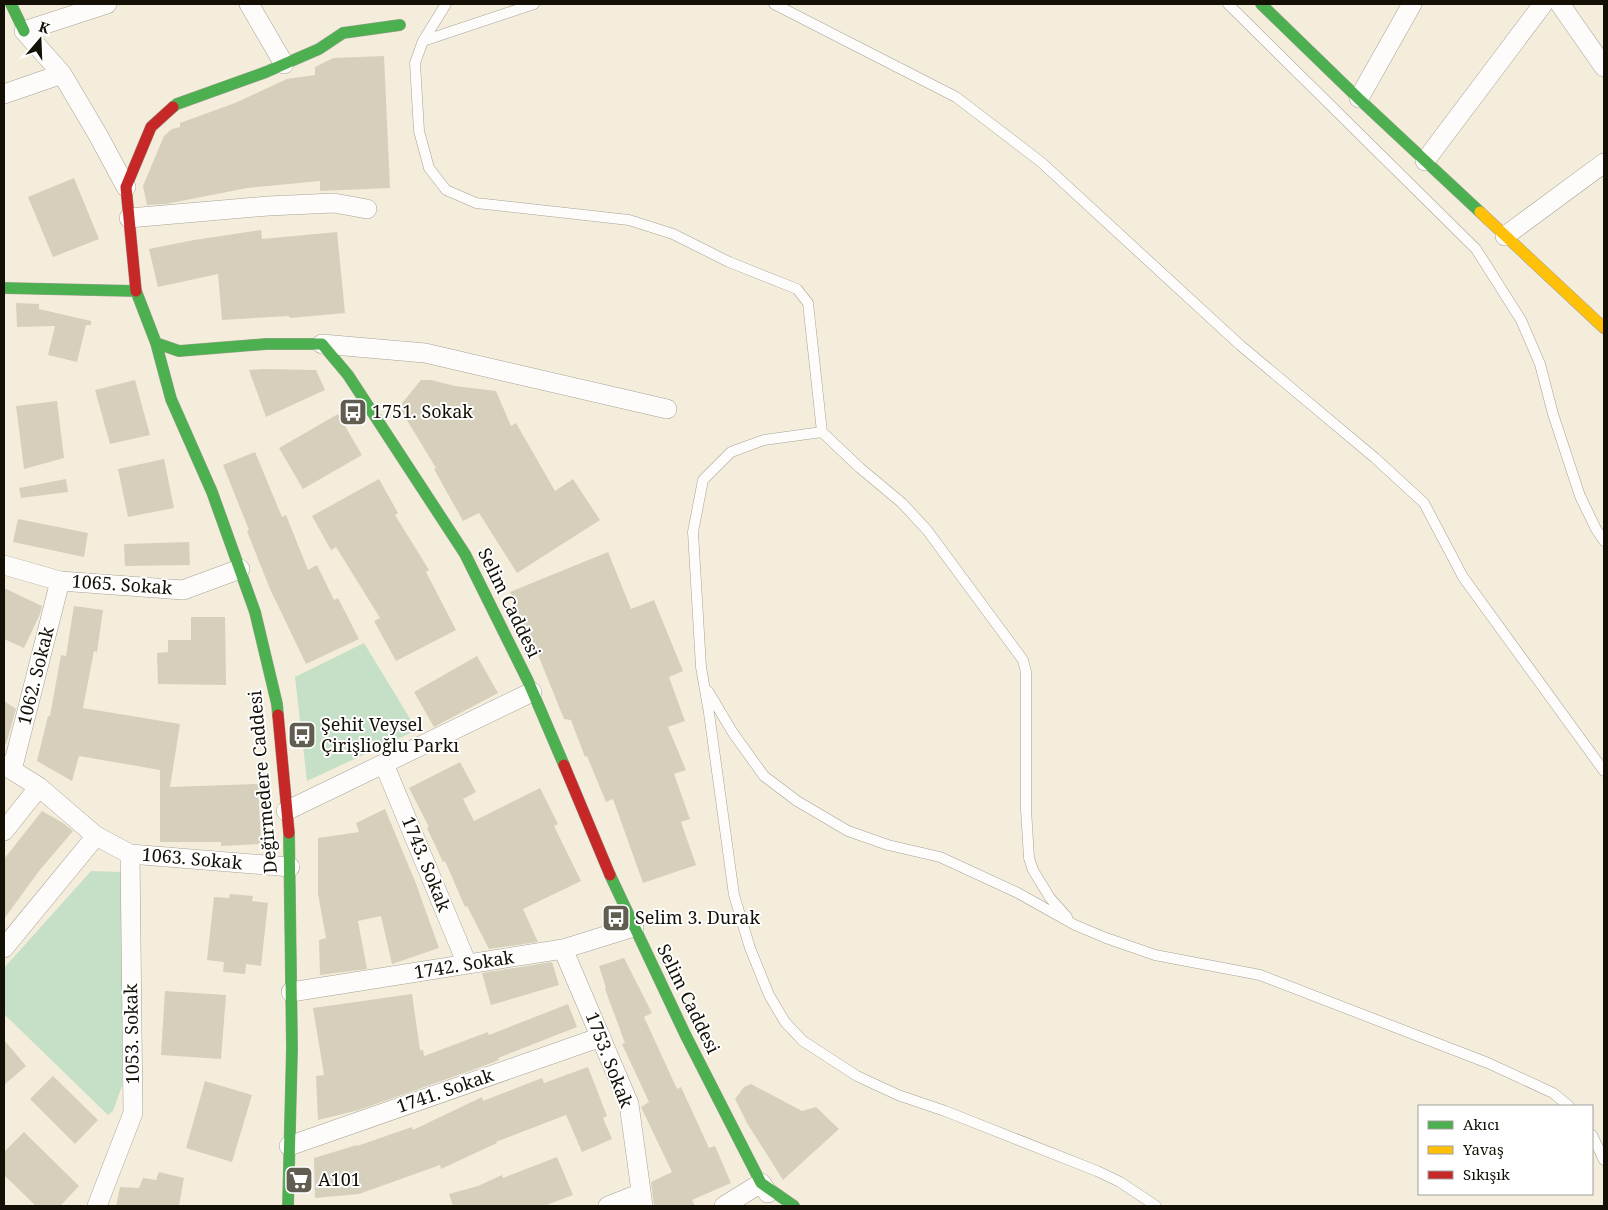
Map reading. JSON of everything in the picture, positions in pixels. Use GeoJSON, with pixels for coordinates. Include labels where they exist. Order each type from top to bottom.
{"type":"FeatureCollection","features":[{"type":"Feature","properties":{"kind":"street"},"geometry":{"type":"LineString","coordinates":[[11,4],[24,31],[62,74],[126,186],[136,292],[156,344],[179,350],[204,350],[266,344],[322,344],[425,353],[667,410]]}},
{"type":"Feature","properties":{"kind":"street"},"geometry":{"type":"LineString","coordinates":[[24,31],[107,4]]}},
{"type":"Feature","properties":{"kind":"street"},"geometry":{"type":"LineString","coordinates":[[250,4],[284,64]]}},
{"type":"Feature","properties":{"kind":"street"},"geometry":{"type":"LineString","coordinates":[[1261,4],[1604,328]]}},
{"type":"Feature","properties":{"kind":"street"},"geometry":{"type":"LineString","coordinates":[[1359,98],[1412,4]]}},
{"type":"Feature","properties":{"kind":"street"},"geometry":{"type":"LineString","coordinates":[[1425,160],[1543,4]]}},
{"type":"Feature","properties":{"kind":"street"},"geometry":{"type":"LineString","coordinates":[[1560,4],[1604,67]]}},
{"type":"Feature","properties":{"kind":"street"},"geometry":{"type":"LineString","coordinates":[[126,186],[151,127],[177,104],[284,64],[318,49],[343,33],[400,25]]}},
{"type":"Feature","properties":{"kind":"street"},"geometry":{"type":"LineString","coordinates":[[4,94],[62,74]]}},
{"type":"Feature","properties":{"kind":"street"},"geometry":{"type":"LineString","coordinates":[[1505,236],[1604,163]]}},
{"type":"Feature","properties":{"kind":"street"},"geometry":{"type":"LineString","coordinates":[[130,218],[268,206],[334,203],[367,209]]}},
{"type":"Feature","properties":{"kind":"street"},"geometry":{"type":"LineString","coordinates":[[4,288],[136,292]]}},
{"type":"Feature","properties":{"kind":"street","name":"Değirmedere Caddesi"},"geometry":{"type":"LineString","coordinates":[[156,344],[171,398],[212,492],[256,612],[277,704],[290,867],[291,992],[288,1206]]}},
{"type":"Feature","properties":{"kind":"street","name":"Selim Caddesi"},"geometry":{"type":"LineString","coordinates":[[322,344],[348,375],[465,554],[532,692],[617,891],[761,1183],[794,1206]]}},
{"type":"Feature","properties":{"kind":"street","name":"1065. Sokak"},"geometry":{"type":"LineString","coordinates":[[4,565],[60,581],[183,590],[240,569]]}},
{"type":"Feature","properties":{"kind":"street","name":"1062. Sokak"},"geometry":{"type":"LineString","coordinates":[[8,767],[60,581]]}},
{"type":"Feature","properties":{"kind":"street"},"geometry":{"type":"LineString","coordinates":[[286,811],[532,692]]}},
{"type":"Feature","properties":{"kind":"street","name":"1743. Sokak"},"geometry":{"type":"LineString","coordinates":[[384,764],[467,964]]}},
{"type":"Feature","properties":{"kind":"street","name":"1063. Sokak"},"geometry":{"type":"LineString","coordinates":[[8,767],[39,787],[96,836],[130,854],[290,867]]}},
{"type":"Feature","properties":{"kind":"street"},"geometry":{"type":"LineString","coordinates":[[4,831],[39,787]]}},
{"type":"Feature","properties":{"kind":"street"},"geometry":{"type":"LineString","coordinates":[[4,948],[96,836]]}},
{"type":"Feature","properties":{"kind":"street","name":"1053. Sokak"},"geometry":{"type":"LineString","coordinates":[[97,1206],[133,1112],[130,854]]}},
{"type":"Feature","properties":{"kind":"street","name":"1742. Sokak"},"geometry":{"type":"LineString","coordinates":[[291,992],[563,949],[634,927]]}},
{"type":"Feature","properties":{"kind":"street","name":"1753. Sokak"},"geometry":{"type":"LineString","coordinates":[[563,949],[629,1104],[642,1200]]}},
{"type":"Feature","properties":{"kind":"street","name":"1741. Sokak"},"geometry":{"type":"LineString","coordinates":[[289,1146],[601,1037]]}},
{"type":"Feature","properties":{"kind":"street"},"geometry":{"type":"LineString","coordinates":[[724,1206],[761,1183],[776,1206]]}},
{"type":"Feature","properties":{"kind":"street"},"geometry":{"type":"LineString","coordinates":[[608,1206],[642,1200]]}},
{"type":"Feature","properties":{"kind":"lane"},"geometry":{"type":"LineString","coordinates":[[446,4],[423,41],[415,63],[419,132],[429,168],[446,190],[476,203],[629,220],[673,234],[729,262],[797,289],[808,303],[822,432],[860,468],[902,502],[927,530],[1023,660],[1026,672],[1026,810],[1029,858],[1033,870],[1050,898],[1075,926]]}},
{"type":"Feature","properties":{"kind":"lane"},"geometry":{"type":"LineString","coordinates":[[423,41],[534,4]]}},
{"type":"Feature","properties":{"kind":"lane"},"geometry":{"type":"LineString","coordinates":[[774,4],[956,97],[1042,162],[1240,345],[1375,458],[1424,502],[1463,577],[1604,771]]}},
{"type":"Feature","properties":{"kind":"lane"},"geometry":{"type":"LineString","coordinates":[[1228,4],[1476,249],[1521,320],[1540,364],[1553,414],[1580,496],[1604,542]]}},
{"type":"Feature","properties":{"kind":"lane"},"geometry":{"type":"LineString","coordinates":[[822,432],[764,440],[731,452],[703,480],[693,532],[700,667],[734,895],[750,948],[769,995],[785,1022],[803,1041],[857,1076],[898,1095],[945,1111],[1097,1171],[1120,1182],[1156,1206]]}},
{"type":"Feature","properties":{"kind":"lane"},"geometry":{"type":"LineString","coordinates":[[704,685],[733,733],[764,776],[797,801],[848,831],[888,845],[940,857],[1018,893],[1075,926],[1155,955],[1260,975],[1488,1063],[1553,1094],[1568,1105]]}},
{"type":"Feature","properties":{"kind":"lane"},"geometry":{"type":"LineString","coordinates":[[1593,1138],[1604,1160]]}},
{"type":"Feature","properties":{"kind":"green space"},"geometry":{"type":"Polygon","coordinates":[[[364,643],[417,730],[307,781],[295,677],[364,643]]]}},
{"type":"Feature","properties":{"kind":"green space"},"geometry":{"type":"Polygon","coordinates":[[[91,871],[122,872],[122,1086],[113,1111],[108,1115],[4,1014],[4,968],[91,871]]]}},
{"type":"Feature","properties":{"kind":"building"},"geometry":{"type":"Polygon","coordinates":[[[384,56],[390,188],[320,191],[320,181],[247,188],[166,204],[147,205],[143,186],[164,136],[172,129],[180,127],[180,123],[235,103],[287,79],[315,75],[315,67],[333,58],[384,56]]]}},
{"type":"Feature","properties":{"kind":"building"},"geometry":{"type":"Polygon","coordinates":[[[74,178],[99,239],[53,257],[28,197],[74,178]]]}},
{"type":"Feature","properties":{"kind":"building"},"geometry":{"type":"Polygon","coordinates":[[[261,230],[262,239],[337,232],[345,313],[290,318],[289,316],[222,320],[218,274],[158,287],[149,249],[261,230]]]}},
{"type":"Feature","properties":{"kind":"building"},"geometry":{"type":"Polygon","coordinates":[[[16,303],[39,304],[39,309],[91,321],[91,325],[86,325],[77,362],[48,355],[55,326],[17,327],[16,303]]]}},
{"type":"Feature","properties":{"kind":"building"},"geometry":{"type":"Polygon","coordinates":[[[249,370],[316,370],[325,390],[266,417],[249,370]]]}},
{"type":"Feature","properties":{"kind":"building"},"geometry":{"type":"Polygon","coordinates":[[[135,380],[150,435],[110,444],[95,390],[135,380]]]}},
{"type":"Feature","properties":{"kind":"building"},"geometry":{"type":"Polygon","coordinates":[[[421,380],[496,391],[511,426],[516,423],[555,491],[573,479],[600,520],[517,573],[479,513],[463,521],[434,469],[436,468],[399,407],[421,380]]]}},
{"type":"Feature","properties":{"kind":"building"},"geometry":{"type":"Polygon","coordinates":[[[57,401],[64,458],[24,469],[16,406],[57,401]]]}},
{"type":"Feature","properties":{"kind":"building"},"geometry":{"type":"Polygon","coordinates":[[[338,414],[362,455],[303,489],[279,448],[338,414]]]}},
{"type":"Feature","properties":{"kind":"building"},"geometry":{"type":"Polygon","coordinates":[[[255,452],[282,517],[286,515],[308,570],[317,565],[334,600],[338,598],[359,639],[306,664],[270,589],[223,465],[255,452]]]}},
{"type":"Feature","properties":{"kind":"building"},"geometry":{"type":"Polygon","coordinates":[[[164,459],[174,508],[128,517],[118,469],[164,459]]]}},
{"type":"Feature","properties":{"kind":"building"},"geometry":{"type":"Polygon","coordinates":[[[66,479],[68,492],[21,498],[19,488],[66,479]]]}},
{"type":"Feature","properties":{"kind":"building"},"geometry":{"type":"Polygon","coordinates":[[[379,479],[398,513],[395,515],[429,570],[426,572],[456,630],[396,661],[374,621],[380,618],[336,547],[331,550],[312,516],[379,479]]]}},
{"type":"Feature","properties":{"kind":"building"},"geometry":{"type":"Polygon","coordinates":[[[18,519],[88,533],[84,557],[13,542],[18,519]]]}},
{"type":"Feature","properties":{"kind":"building"},"geometry":{"type":"Polygon","coordinates":[[[189,542],[190,565],[125,566],[124,544],[189,542]]]}},
{"type":"Feature","properties":{"kind":"building"},"geometry":{"type":"Polygon","coordinates":[[[608,552],[631,609],[654,600],[683,671],[669,677],[685,721],[668,727],[686,770],[674,774],[690,819],[681,822],[696,865],[643,883],[613,799],[606,802],[587,756],[585,757],[571,720],[564,719],[510,592],[608,552]]]}},
{"type":"Feature","properties":{"kind":"building"},"geometry":{"type":"Polygon","coordinates":[[[4,588],[42,606],[24,648],[4,639],[4,588]]]}},
{"type":"Feature","properties":{"kind":"building"},"geometry":{"type":"Polygon","coordinates":[[[74,606],[103,610],[97,652],[94,651],[83,708],[180,724],[170,787],[258,784],[261,844],[221,846],[221,842],[160,842],[160,770],[79,756],[72,781],[37,761],[48,716],[50,716],[61,655],[66,656],[74,606]]]}},
{"type":"Feature","properties":{"kind":"building"},"geometry":{"type":"Polygon","coordinates":[[[191,617],[225,617],[226,685],[158,684],[157,653],[168,652],[168,640],[191,640],[191,617]]]}},
{"type":"Feature","properties":{"kind":"building"},"geometry":{"type":"Polygon","coordinates":[[[477,656],[498,693],[434,727],[414,692],[477,656]]]}},
{"type":"Feature","properties":{"kind":"building"},"geometry":{"type":"Polygon","coordinates":[[[4,701],[16,709],[6,744],[4,743],[4,701]]]}},
{"type":"Feature","properties":{"kind":"building"},"geometry":{"type":"Polygon","coordinates":[[[460,762],[476,792],[463,799],[474,821],[540,788],[558,824],[554,826],[581,881],[523,909],[538,942],[489,949],[467,906],[465,907],[409,788],[460,762]]]}},
{"type":"Feature","properties":{"kind":"building"},"geometry":{"type":"Polygon","coordinates":[[[385,809],[415,881],[439,948],[392,964],[381,916],[358,921],[367,969],[320,975],[319,940],[326,938],[318,894],[318,838],[359,832],[356,823],[385,809]]]}},
{"type":"Feature","properties":{"kind":"building"},"geometry":{"type":"Polygon","coordinates":[[[42,811],[73,831],[39,871],[4,919],[4,859],[42,811]]]}},
{"type":"Feature","properties":{"kind":"building"},"geometry":{"type":"Polygon","coordinates":[[[230,894],[253,896],[252,901],[268,903],[261,966],[246,964],[245,974],[223,972],[224,962],[207,960],[214,897],[229,898],[230,894]]]}},
{"type":"Feature","properties":{"kind":"building"},"geometry":{"type":"Polygon","coordinates":[[[624,958],[652,1013],[644,1017],[677,1089],[681,1087],[709,1148],[715,1146],[731,1183],[692,1200],[695,1206],[654,1206],[651,1182],[672,1172],[641,1107],[649,1102],[622,1044],[625,1043],[605,989],[599,966],[624,958]]]}},
{"type":"Feature","properties":{"kind":"building"},"geometry":{"type":"Polygon","coordinates":[[[552,962],[559,985],[491,1005],[482,973],[552,962]]]}},
{"type":"Feature","properties":{"kind":"building"},"geometry":{"type":"Polygon","coordinates":[[[165,991],[226,995],[221,1059],[161,1055],[165,991]]]}},
{"type":"Feature","properties":{"kind":"building"},"geometry":{"type":"Polygon","coordinates":[[[412,994],[420,1050],[423,1050],[424,1056],[488,1032],[489,1035],[568,1004],[577,1027],[498,1058],[499,1060],[481,1067],[359,1110],[318,1120],[316,1076],[324,1075],[313,1008],[412,994]]]}},
{"type":"Feature","properties":{"kind":"building"},"geometry":{"type":"Polygon","coordinates":[[[4,1040],[26,1066],[4,1085],[4,1040]]]}},
{"type":"Feature","properties":{"kind":"building"},"geometry":{"type":"Polygon","coordinates":[[[588,1067],[607,1116],[603,1118],[612,1139],[582,1152],[566,1115],[496,1142],[441,1169],[440,1165],[359,1194],[315,1198],[314,1158],[357,1146],[412,1127],[413,1130],[482,1097],[483,1101],[542,1078],[544,1083],[588,1067]]]}},
{"type":"Feature","properties":{"kind":"building"},"geometry":{"type":"Polygon","coordinates":[[[53,1076],[98,1120],[75,1144],[30,1099],[53,1076]]]}},
{"type":"Feature","properties":{"kind":"building"},"geometry":{"type":"Polygon","coordinates":[[[205,1081],[252,1095],[232,1162],[186,1148],[205,1081]]]}},
{"type":"Feature","properties":{"kind":"building"},"geometry":{"type":"Polygon","coordinates":[[[751,1084],[802,1111],[816,1107],[839,1129],[783,1180],[747,1123],[735,1099],[744,1087],[751,1084]]]}},
{"type":"Feature","properties":{"kind":"building"},"geometry":{"type":"Polygon","coordinates":[[[24,1132],[79,1186],[60,1206],[36,1206],[4,1175],[4,1152],[24,1132]]]}},
{"type":"Feature","properties":{"kind":"building"},"geometry":{"type":"Polygon","coordinates":[[[557,1157],[573,1195],[544,1206],[453,1206],[449,1194],[478,1186],[502,1175],[503,1178],[557,1157]]]}},
{"type":"Feature","properties":{"kind":"building"},"geometry":{"type":"Polygon","coordinates":[[[159,1172],[184,1178],[179,1206],[116,1206],[120,1187],[139,1188],[143,1178],[156,1180],[159,1172]]]}},
{"type":"Feature","properties":{"kind":"traffic: fast"},"geometry":{"type":"LineString","coordinates":[[11,4],[24,31]]}},
{"type":"Feature","properties":{"kind":"traffic: fast"},"geometry":{"type":"LineString","coordinates":[[1261,4],[1480,212]]}},
{"type":"Feature","properties":{"kind":"traffic: fast"},"geometry":{"type":"LineString","coordinates":[[173,107],[266,72],[319,49],[343,33],[400,25]]}},
{"type":"Feature","properties":{"kind":"traffic: fast"},"geometry":{"type":"LineString","coordinates":[[4,288],[136,291],[156,343],[171,399],[212,492],[255,612],[278,715]]}},
{"type":"Feature","properties":{"kind":"traffic: fast"},"geometry":{"type":"LineString","coordinates":[[156,343],[179,351],[266,344],[322,344],[348,375],[465,554],[528,681],[564,765]]}},
{"type":"Feature","properties":{"kind":"traffic: fast"},"geometry":{"type":"LineString","coordinates":[[288,1206],[292,1048],[289,833]]}},
{"type":"Feature","properties":{"kind":"traffic: fast"},"geometry":{"type":"LineString","coordinates":[[610,875],[685,1034],[761,1183],[794,1206]]}},
{"type":"Feature","properties":{"kind":"traffic: slow"},"geometry":{"type":"LineString","coordinates":[[1480,212],[1604,328]]}},
{"type":"Feature","properties":{"kind":"traffic: jam"},"geometry":{"type":"LineString","coordinates":[[136,291],[126,187],[151,127],[173,107]]}},
{"type":"Feature","properties":{"kind":"traffic: jam"},"geometry":{"type":"LineString","coordinates":[[278,715],[289,833]]}},
{"type":"Feature","properties":{"kind":"traffic: jam"},"geometry":{"type":"LineString","coordinates":[[564,765],[610,875]]}},
{"type":"Feature","properties":{"kind":"place","name":"1751. Sokak"},"geometry":{"type":"Point","coordinates":[353,412]}},
{"type":"Feature","properties":{"kind":"place","name":"Şehit Veysel Çirişlioğlu Parkı"},"geometry":{"type":"Point","coordinates":[302,735]}},
{"type":"Feature","properties":{"kind":"place","name":"Selim 3. Durak"},"geometry":{"type":"Point","coordinates":[616,918]}},
{"type":"Feature","properties":{"kind":"place","name":"A101"},"geometry":{"type":"Point","coordinates":[299,1180]}}]}
